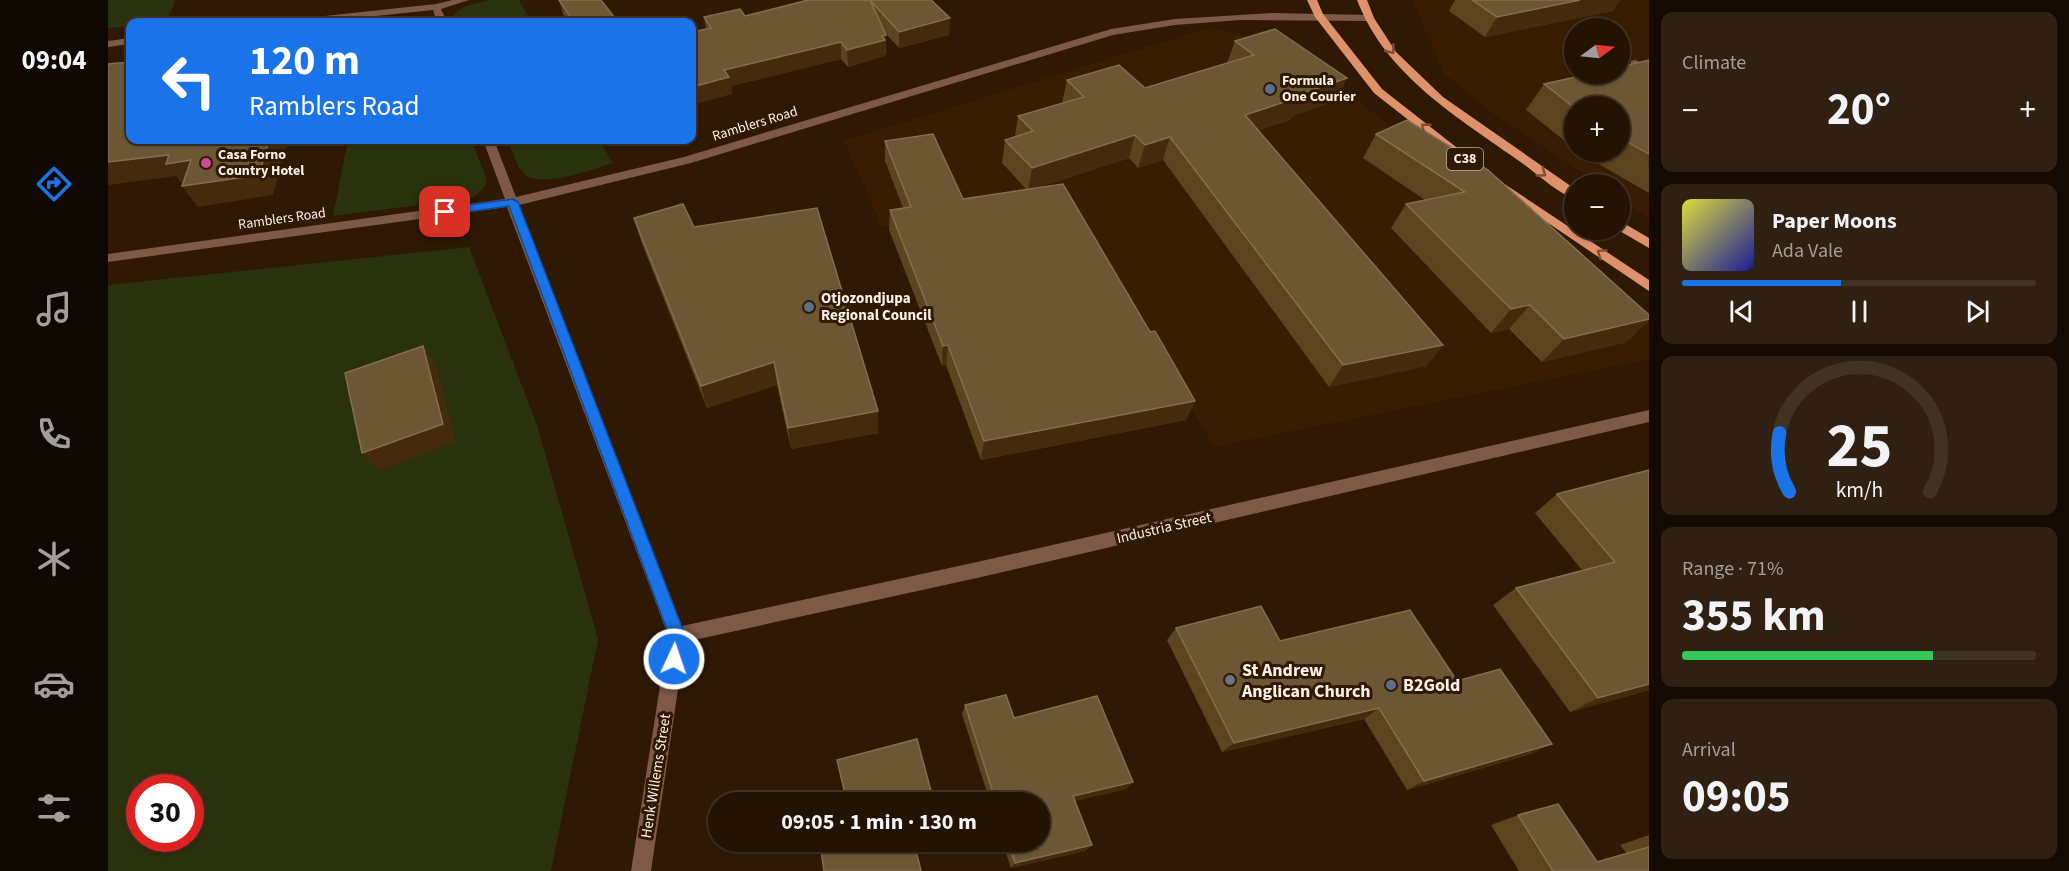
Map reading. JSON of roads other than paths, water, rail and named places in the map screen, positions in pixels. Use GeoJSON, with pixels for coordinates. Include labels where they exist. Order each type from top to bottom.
{"type":"FeatureCollection","features":[{"type":"Feature","properties":{"kind":"main road","name":"C38"},"geometry":{"type":"LineString","coordinates":[[1312,0],[1318,15],[1378,91],[1467,161]]}},
{"type":"Feature","properties":{"kind":"main road","name":"C38"},"geometry":{"type":"LineString","coordinates":[[1362,0],[1392,54],[1439,99],[1564,187]]}},
{"type":"Feature","properties":{"kind":"main road","name":"C38"},"geometry":{"type":"LineString","coordinates":[[1494,181],[1649,286]]}},
{"type":"Feature","properties":{"kind":"main road"},"geometry":{"type":"LineString","coordinates":[[1630,232],[1649,244]]}},
{"type":"Feature","properties":{"kind":"street"},"geometry":{"type":"LineString","coordinates":[[334,18],[436,7],[464,0]]}},
{"type":"Feature","properties":{"kind":"street"},"geometry":{"type":"LineString","coordinates":[[436,7],[440,18]]}},
{"type":"Feature","properties":{"kind":"street","name":"Ramblers Road"},"geometry":{"type":"LineString","coordinates":[[108,258],[513,202],[687,160],[1111,32],[1152,24],[1318,15],[1370,18]]}},
{"type":"Feature","properties":{"kind":"street"},"geometry":{"type":"LineString","coordinates":[[108,44],[126,42]]}},
{"type":"Feature","properties":{"kind":"street"},"geometry":{"type":"LineString","coordinates":[[1635,63],[1649,70]]}},
{"type":"Feature","properties":{"kind":"street","name":"Henk Willems Street"},"geometry":{"type":"LineString","coordinates":[[490,144],[677,635],[641,871]]}},
{"type":"Feature","properties":{"kind":"street","name":"Industria Street"},"geometry":{"type":"LineString","coordinates":[[677,635],[978,570],[1649,416]]}},
{"type":"Feature","properties":{"kind":"place","name":"Formula One Courier"},"geometry":{"type":"Point","coordinates":[1270,89]}},
{"type":"Feature","properties":{"kind":"place","name":"Casa Forno Country Hotel"},"geometry":{"type":"Point","coordinates":[206,163]}},
{"type":"Feature","properties":{"kind":"place","name":"Otjozondjupa Regional Council"},"geometry":{"type":"Point","coordinates":[809,307]}},
{"type":"Feature","properties":{"kind":"place","name":"St Andrew Anglican Church"},"geometry":{"type":"Point","coordinates":[1230,680]}},
{"type":"Feature","properties":{"kind":"place","name":"B2Gold"},"geometry":{"type":"Point","coordinates":[1391,685]}}]}
